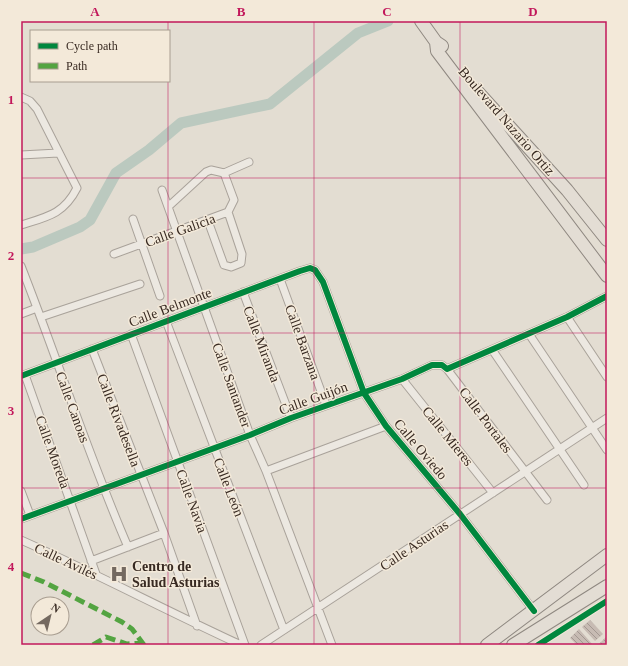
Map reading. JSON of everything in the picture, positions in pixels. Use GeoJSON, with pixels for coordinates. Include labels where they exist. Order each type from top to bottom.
{"type":"FeatureCollection","features":[{"type":"Feature","properties":{"kind":"main road","name":"Boulevard Nazario Ortiz"},"geometry":{"type":"LineString","coordinates":[[422,22],[436,42],[443,46],[493,110],[561,184],[607,240]]}},
{"type":"Feature","properties":{"kind":"main road","name":"Boulevard Nazario Ortiz"},"geometry":{"type":"LineString","coordinates":[[436,42],[437,51],[607,276]]}},
{"type":"Feature","properties":{"kind":"main road","name":"Boulevard Nazario Ortiz"},"geometry":{"type":"LineString","coordinates":[[545,193],[553,201],[562,204],[567,194],[561,184]]}},
{"type":"Feature","properties":{"kind":"main road","name":"Boulevard Nazario Ortiz"},"geometry":{"type":"LineString","coordinates":[[569,226],[563,211],[566,206],[574,205],[586,215]]}},
{"type":"Feature","properties":{"kind":"main road"},"geometry":{"type":"LineString","coordinates":[[487,645],[534,612],[607,555]]}},
{"type":"Feature","properties":{"kind":"main road"},"geometry":{"type":"LineString","coordinates":[[513,645],[607,586]]}},
{"type":"Feature","properties":{"kind":"street"},"geometry":{"type":"LineString","coordinates":[[21,97],[30,101],[37,109],[77,188],[64,208],[48,217],[21,225]]}},
{"type":"Feature","properties":{"kind":"street"},"geometry":{"type":"LineString","coordinates":[[21,155],[58,153]]}},
{"type":"Feature","properties":{"kind":"street"},"geometry":{"type":"LineString","coordinates":[[169,206],[206,172],[211,170],[224,173],[249,162]]}},
{"type":"Feature","properties":{"kind":"street","name":"Calle Galicia"},"geometry":{"type":"LineString","coordinates":[[114,254],[208,221],[228,212],[233,203],[232,195],[224,173]]}},
{"type":"Feature","properties":{"kind":"street","name":"Calle Santander"},"geometry":{"type":"LineString","coordinates":[[162,190],[250,435],[266,471],[332,645]]}},
{"type":"Feature","properties":{"kind":"street"},"geometry":{"type":"LineString","coordinates":[[208,221],[224,265],[231,267],[241,263],[242,257],[240,248],[228,212]]}},
{"type":"Feature","properties":{"kind":"street"},"geometry":{"type":"LineString","coordinates":[[133,219],[160,296]]}},
{"type":"Feature","properties":{"kind":"street","name":"Calle Canoas"},"geometry":{"type":"LineString","coordinates":[[21,266],[103,489],[128,547]]}},
{"type":"Feature","properties":{"kind":"street","name":"Calle Belmonte"},"geometry":{"type":"LineString","coordinates":[[23,376],[300,271],[312,268],[318,272],[323,282]]}},
{"type":"Feature","properties":{"kind":"street","name":"Calle Barzana"},"geometry":{"type":"LineString","coordinates":[[280,279],[326,405]]}},
{"type":"Feature","properties":{"kind":"street","name":"Calle Oviedo"},"geometry":{"type":"LineString","coordinates":[[323,282],[364,392],[386,426],[460,514],[534,612]]}},
{"type":"Feature","properties":{"kind":"street"},"geometry":{"type":"LineString","coordinates":[[41,317],[140,284]]}},
{"type":"Feature","properties":{"kind":"street","name":"Calle Miranda"},"geometry":{"type":"LineString","coordinates":[[243,292],[291,418]]}},
{"type":"Feature","properties":{"kind":"street","name":"Calle Guijón"},"geometry":{"type":"LineString","coordinates":[[21,519],[250,435],[326,405],[402,379],[437,364],[447,369],[493,351],[567,317],[607,296]]}},
{"type":"Feature","properties":{"kind":"street"},"geometry":{"type":"LineString","coordinates":[[21,314],[37,308]]}},
{"type":"Feature","properties":{"kind":"street"},"geometry":{"type":"LineString","coordinates":[[567,317],[607,377]]}},
{"type":"Feature","properties":{"kind":"street","name":"Calle León"},"geometry":{"type":"LineString","coordinates":[[166,321],[284,630]]}},
{"type":"Feature","properties":{"kind":"street","name":"Calle Navia"},"geometry":{"type":"LineString","coordinates":[[131,334],[245,645]]}},
{"type":"Feature","properties":{"kind":"street"},"geometry":{"type":"LineString","coordinates":[[529,334],[607,450]]}},
{"type":"Feature","properties":{"kind":"street","name":"Calle Rivadesella"},"geometry":{"type":"LineString","coordinates":[[92,349],[140,475],[164,533],[197,626]]}},
{"type":"Feature","properties":{"kind":"street"},"geometry":{"type":"LineString","coordinates":[[493,351],[559,450],[584,484]]}},
{"type":"Feature","properties":{"kind":"street","name":"Calle Portales"},"geometry":{"type":"LineString","coordinates":[[447,369],[547,500]]}},
{"type":"Feature","properties":{"kind":"street","name":"Calle Moreda"},"geometry":{"type":"LineString","coordinates":[[23,376],[71,501],[96,574]]}},
{"type":"Feature","properties":{"kind":"street","name":"Calle Mieres"},"geometry":{"type":"LineString","coordinates":[[402,379],[493,493]]}},
{"type":"Feature","properties":{"kind":"street","name":"Calle Asturias"},"geometry":{"type":"LineString","coordinates":[[261,645],[607,418]]}},
{"type":"Feature","properties":{"kind":"street"},"geometry":{"type":"LineString","coordinates":[[266,471],[386,426]]}},
{"type":"Feature","properties":{"kind":"street"},"geometry":{"type":"LineString","coordinates":[[21,491],[30,515]]}},
{"type":"Feature","properties":{"kind":"street"},"geometry":{"type":"LineString","coordinates":[[91,561],[164,533]]}},
{"type":"Feature","properties":{"kind":"street","name":"Calle Avilés"},"geometry":{"type":"LineString","coordinates":[[21,540],[96,574],[197,626],[241,645]]}},
{"type":"Feature","properties":{"kind":"building"},"geometry":{"type":"Polygon","coordinates":[[[590,620],[603,634],[595,641],[582,627],[590,620]]]}},
{"type":"Feature","properties":{"kind":"building"},"geometry":{"type":"Polygon","coordinates":[[[579,629],[593,645],[577,645],[570,638],[579,629]]]}},
{"type":"Feature","properties":{"kind":"building"},"geometry":{"type":"Polygon","coordinates":[[[607,636],[607,645],[599,645],[599,644],[607,636]]]}},
{"type":"Feature","properties":{"kind":"waterway"},"geometry":{"type":"LineString","coordinates":[[21,249],[33,247],[80,227],[90,220],[116,173],[149,150],[181,123],[270,104],[358,33],[388,21]]}},
{"type":"Feature","properties":{"kind":"marked path"},"geometry":{"type":"LineString","coordinates":[[21,573],[44,582],[122,622],[132,629],[144,645]]}},
{"type":"Feature","properties":{"kind":"marked path"},"geometry":{"type":"LineString","coordinates":[[93,645],[106,637],[127,644],[143,643]]}},
{"type":"Feature","properties":{"kind":"cycle path"},"geometry":{"type":"LineString","coordinates":[[21,376],[300,271],[310,268],[315,270],[323,282],[364,393],[386,426],[460,514],[534,611]]}},
{"type":"Feature","properties":{"kind":"cycle path"},"geometry":{"type":"LineString","coordinates":[[21,519],[250,435],[291,418],[402,379],[432,365],[442,365],[447,369],[567,317],[607,296]]}},
{"type":"Feature","properties":{"kind":"cycle path"},"geometry":{"type":"LineString","coordinates":[[538,645],[607,601]]}},
{"type":"Feature","properties":{"kind":"place","name":"Centro de Salud Asturias"},"geometry":{"type":"Point","coordinates":[119,574]}}]}
